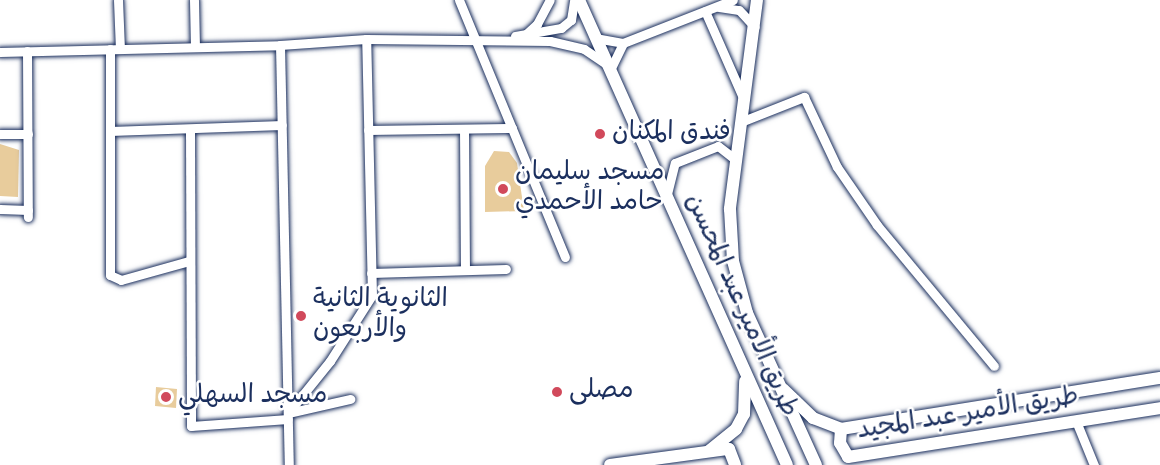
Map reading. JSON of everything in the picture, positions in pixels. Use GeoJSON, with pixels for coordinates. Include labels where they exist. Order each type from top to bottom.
{"type":"FeatureCollection","features":[{"type":"Feature","properties":{"kind":"main road","name":"طريق الأمير عبد المحسن"},"geometry":{"type":"LineString","coordinates":[[577,0],[787,465]]}},
{"type":"Feature","properties":{"kind":"main road","name":"طريق الأمير عبد المحسن"},"geometry":{"type":"LineString","coordinates":[[757,0],[746,104],[730,209],[733,261],[747,312],[816,465]]}},
{"type":"Feature","properties":{"kind":"main road"},"geometry":{"type":"LineString","coordinates":[[708,451],[736,429],[744,414],[744,371]]}},
{"type":"Feature","properties":{"kind":"main road","name":"طريق الأمير عبد المجيد"},"geometry":{"type":"LineString","coordinates":[[1160,378],[841,429],[840,443],[845,461],[1160,408]]}},
{"type":"Feature","properties":{"kind":"main road"},"geometry":{"type":"LineString","coordinates":[[779,384],[813,418],[841,429]]}},
{"type":"Feature","properties":{"kind":"main road"},"geometry":{"type":"LineString","coordinates":[[610,465],[729,449],[735,465]]}},
{"type":"Feature","properties":{"kind":"street"},"geometry":{"type":"LineString","coordinates":[[118,0],[110,131],[110,275],[121,280],[189,261]]}},
{"type":"Feature","properties":{"kind":"street"},"geometry":{"type":"LineString","coordinates":[[194,0],[195,47]]}},
{"type":"Feature","properties":{"kind":"street"},"geometry":{"type":"LineString","coordinates":[[459,0],[565,257]]}},
{"type":"Feature","properties":{"kind":"street"},"geometry":{"type":"LineString","coordinates":[[525,34],[537,24],[550,0]]}},
{"type":"Feature","properties":{"kind":"street"},"geometry":{"type":"LineString","coordinates":[[477,40],[561,28],[571,20],[577,0]]}},
{"type":"Feature","properties":{"kind":"street"},"geometry":{"type":"LineString","coordinates":[[595,38],[623,43],[733,0]]}},
{"type":"Feature","properties":{"kind":"street"},"geometry":{"type":"LineString","coordinates":[[717,7],[738,10],[755,27]]}},
{"type":"Feature","properties":{"kind":"street"},"geometry":{"type":"LineString","coordinates":[[705,11],[746,104]]}},
{"type":"Feature","properties":{"kind":"street"},"geometry":{"type":"LineString","coordinates":[[288,416],[363,312],[372,295],[366,39]]}},
{"type":"Feature","properties":{"kind":"street"},"geometry":{"type":"LineString","coordinates":[[0,52],[280,45],[366,39],[559,42],[584,49],[609,68],[623,43]]}},
{"type":"Feature","properties":{"kind":"street"},"geometry":{"type":"LineString","coordinates":[[280,45],[289,465]]}},
{"type":"Feature","properties":{"kind":"street"},"geometry":{"type":"LineString","coordinates":[[0,209],[28,214],[27,51]]}},
{"type":"Feature","properties":{"kind":"street"},"geometry":{"type":"LineString","coordinates":[[743,121],[804,97],[837,167],[877,225],[994,366]]}},
{"type":"Feature","properties":{"kind":"street"},"geometry":{"type":"LineString","coordinates":[[110,131],[282,125]]}},
{"type":"Feature","properties":{"kind":"street"},"geometry":{"type":"LineString","coordinates":[[368,130],[512,128]]}},
{"type":"Feature","properties":{"kind":"street"},"geometry":{"type":"LineString","coordinates":[[190,129],[191,426],[288,416],[350,399]]}},
{"type":"Feature","properties":{"kind":"street"},"geometry":{"type":"LineString","coordinates":[[464,129],[465,270]]}},
{"type":"Feature","properties":{"kind":"street"},"geometry":{"type":"LineString","coordinates":[[0,134],[28,134]]}},
{"type":"Feature","properties":{"kind":"street"},"geometry":{"type":"LineString","coordinates":[[667,198],[675,163],[718,146],[736,159]]}},
{"type":"Feature","properties":{"kind":"street"},"geometry":{"type":"LineString","coordinates":[[371,273],[506,269]]}},
{"type":"Feature","properties":{"kind":"street"},"geometry":{"type":"LineString","coordinates":[[1076,421],[1094,465]]}},
{"type":"Feature","properties":{"kind":"building"},"geometry":{"type":"Polygon","coordinates":[[[0,144],[19,150],[18,197],[0,196],[0,144]]]}},
{"type":"Feature","properties":{"kind":"building","name":"مسجد سليمان حامد الأحمدي"},"geometry":{"type":"Polygon","coordinates":[[[494,151],[509,152],[517,163],[524,211],[485,212],[485,166],[494,151]]]}},
{"type":"Feature","properties":{"kind":"building","name":"مسجد السهلي"},"geometry":{"type":"Polygon","coordinates":[[[156,387],[177,389],[176,408],[155,406],[156,387]]]}},
{"type":"Feature","properties":{"kind":"place","name":"فندق المكنان"},"geometry":{"type":"Point","coordinates":[600,134]}},
{"type":"Feature","properties":{"kind":"place","name":"مسجد سليمان حامد الأحمدي"},"geometry":{"type":"Point","coordinates":[503,189]}},
{"type":"Feature","properties":{"kind":"place","name":"الثانوية الثانية والأربعون"},"geometry":{"type":"Point","coordinates":[301,316]}},
{"type":"Feature","properties":{"kind":"place","name":"مصلى"},"geometry":{"type":"Point","coordinates":[557,392]}},
{"type":"Feature","properties":{"kind":"place","name":"مسجد السهلي"},"geometry":{"type":"Point","coordinates":[166,397]}}]}
